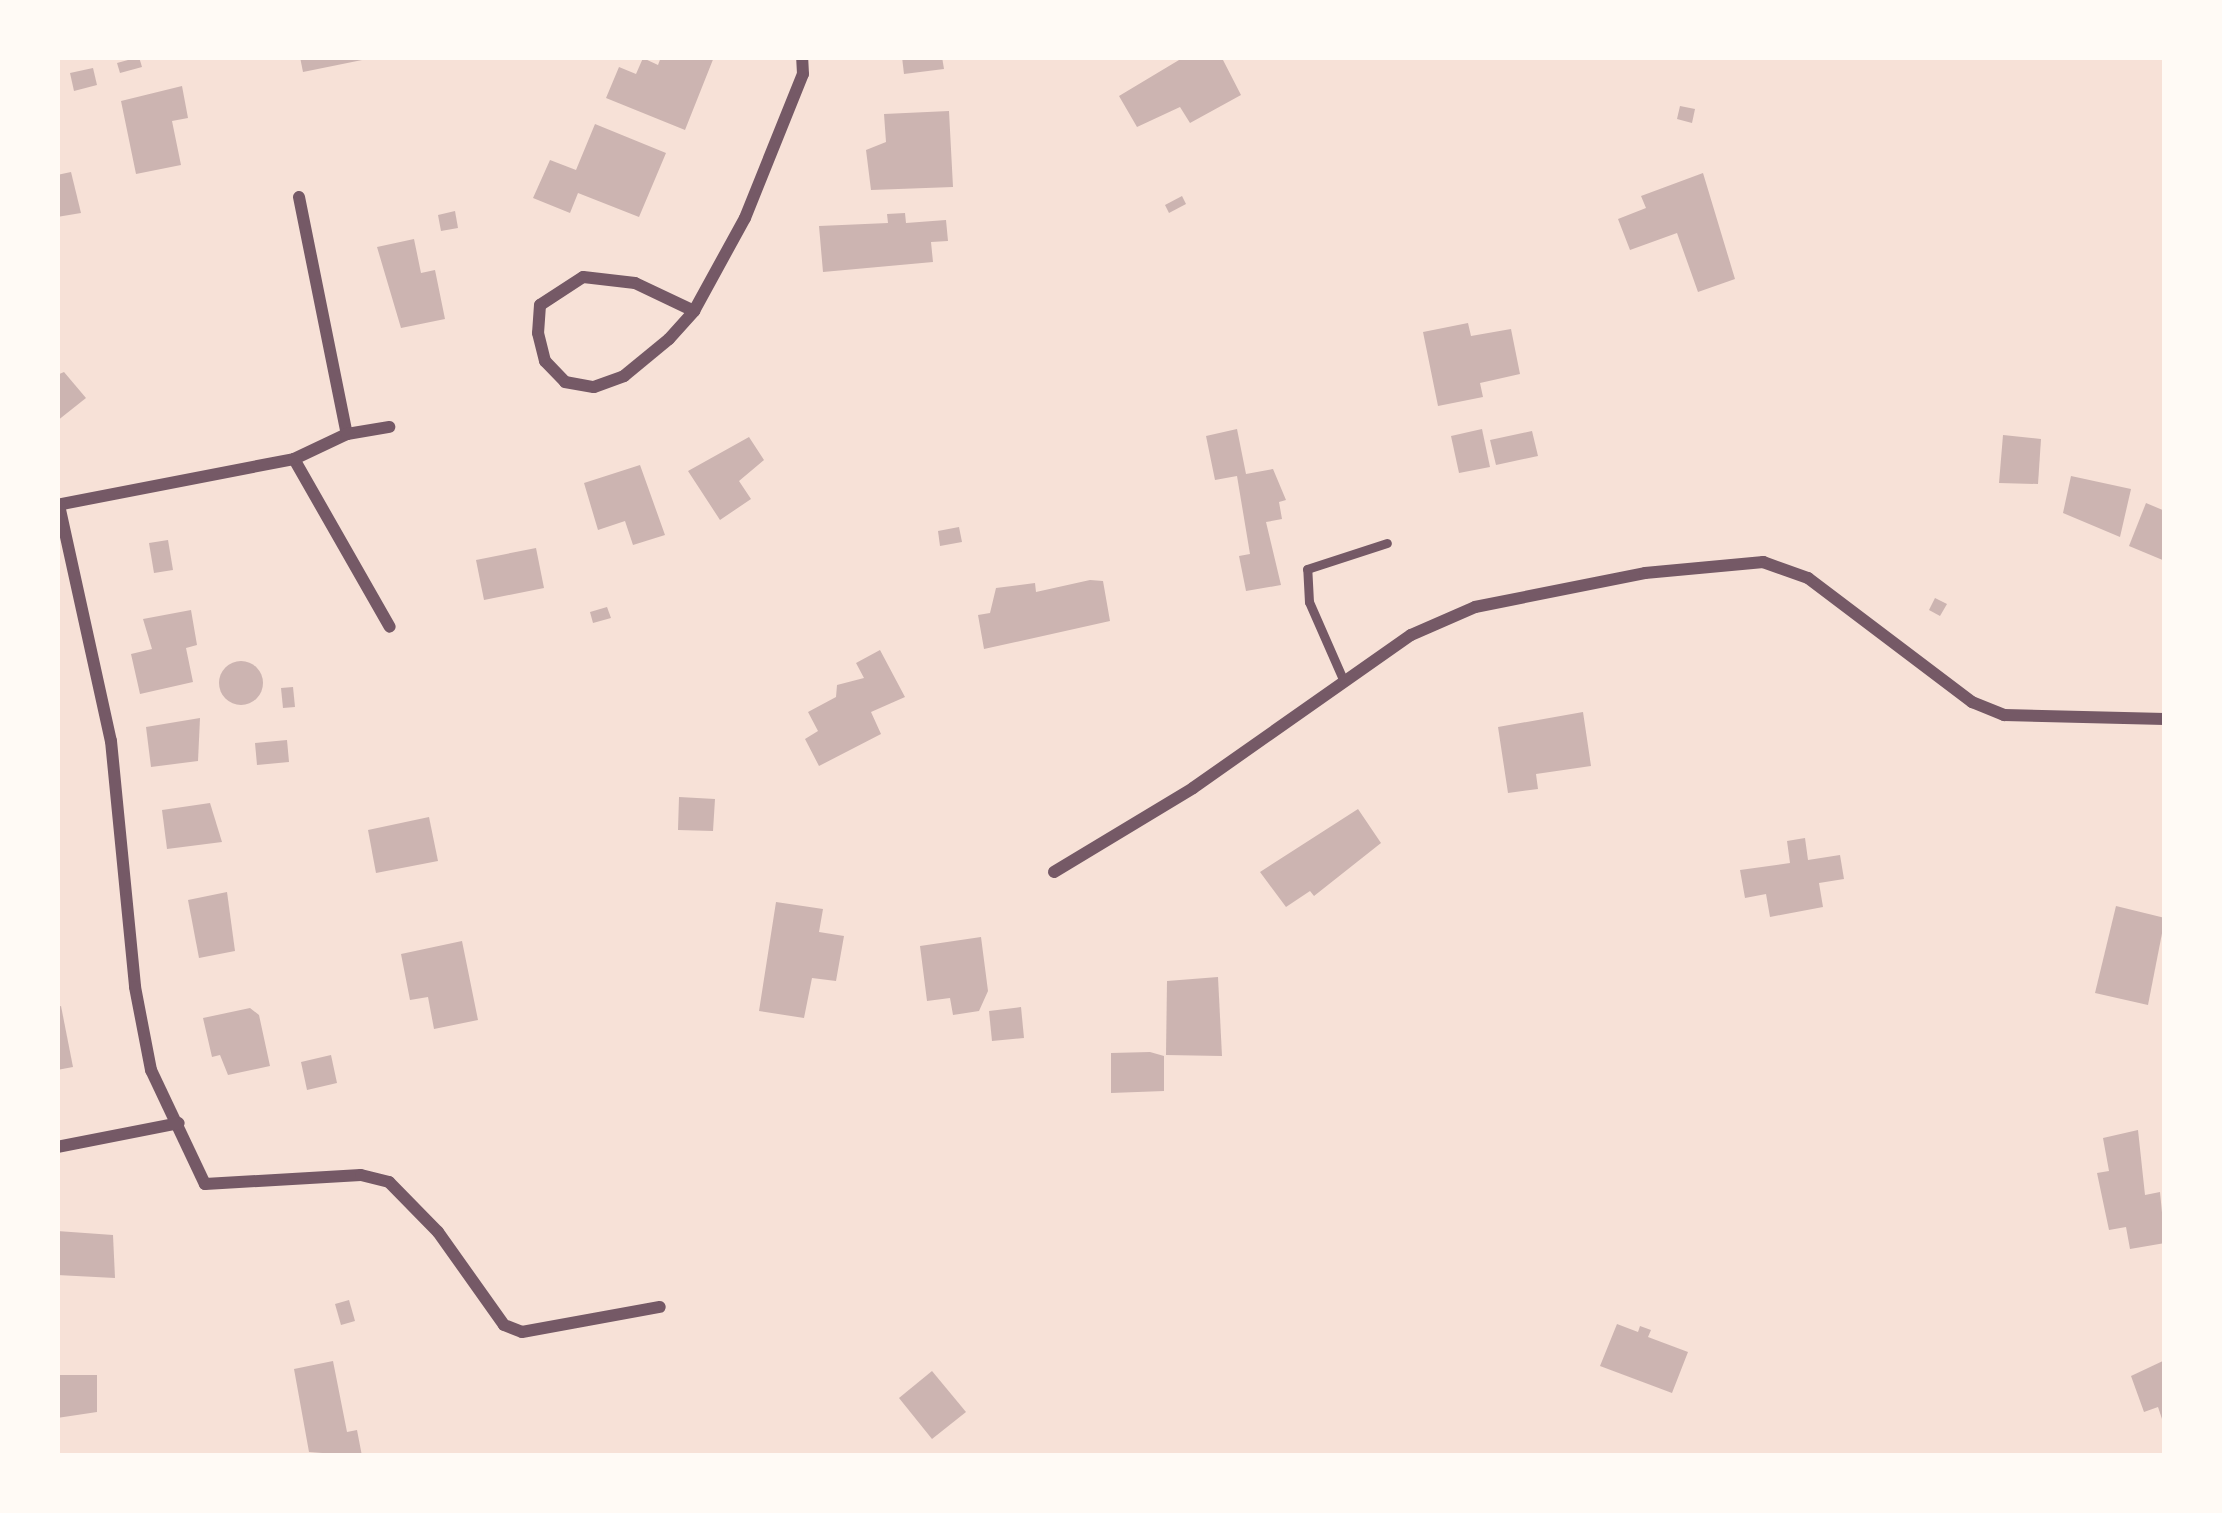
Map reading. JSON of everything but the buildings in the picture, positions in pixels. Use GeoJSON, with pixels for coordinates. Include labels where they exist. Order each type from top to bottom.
{"type":"FeatureCollection","features":[{"type":"Feature","properties":{"kind":"street"},"geometry":{"type":"LineString","coordinates":[[694,311],[635,283],[583,277],[540,304],[538,333],[545,361],[565,382],[595,387],[645,361],[694,311],[745,218],[802,57]]}},
{"type":"Feature","properties":{"kind":"street"},"geometry":{"type":"LineString","coordinates":[[299,197],[347,434]]}},
{"type":"Feature","properties":{"kind":"street"},"geometry":{"type":"LineString","coordinates":[[389,427],[347,434],[294,459],[58,505],[111,741],[135,987],[152,1070],[206,1184],[361,1175],[389,1182],[438,1232],[504,1324],[522,1332],[660,1307]]}},
{"type":"Feature","properties":{"kind":"street"},"geometry":{"type":"LineString","coordinates":[[294,459],[390,627]]}},
{"type":"Feature","properties":{"kind":"street"},"geometry":{"type":"LineString","coordinates":[[1054,872],[1193,788],[1342,677],[1474,607],[1646,572],[1763,562],[1808,578],[1972,702],[2004,715],[2165,719]]}},
{"type":"Feature","properties":{"kind":"street"},"geometry":{"type":"LineString","coordinates":[[57,1147],[179,1123]]}},
{"type":"Feature","properties":{"kind":"lane"},"geometry":{"type":"LineString","coordinates":[[1342,677],[1310,602],[1306,569],[1387,543]]}}]}
